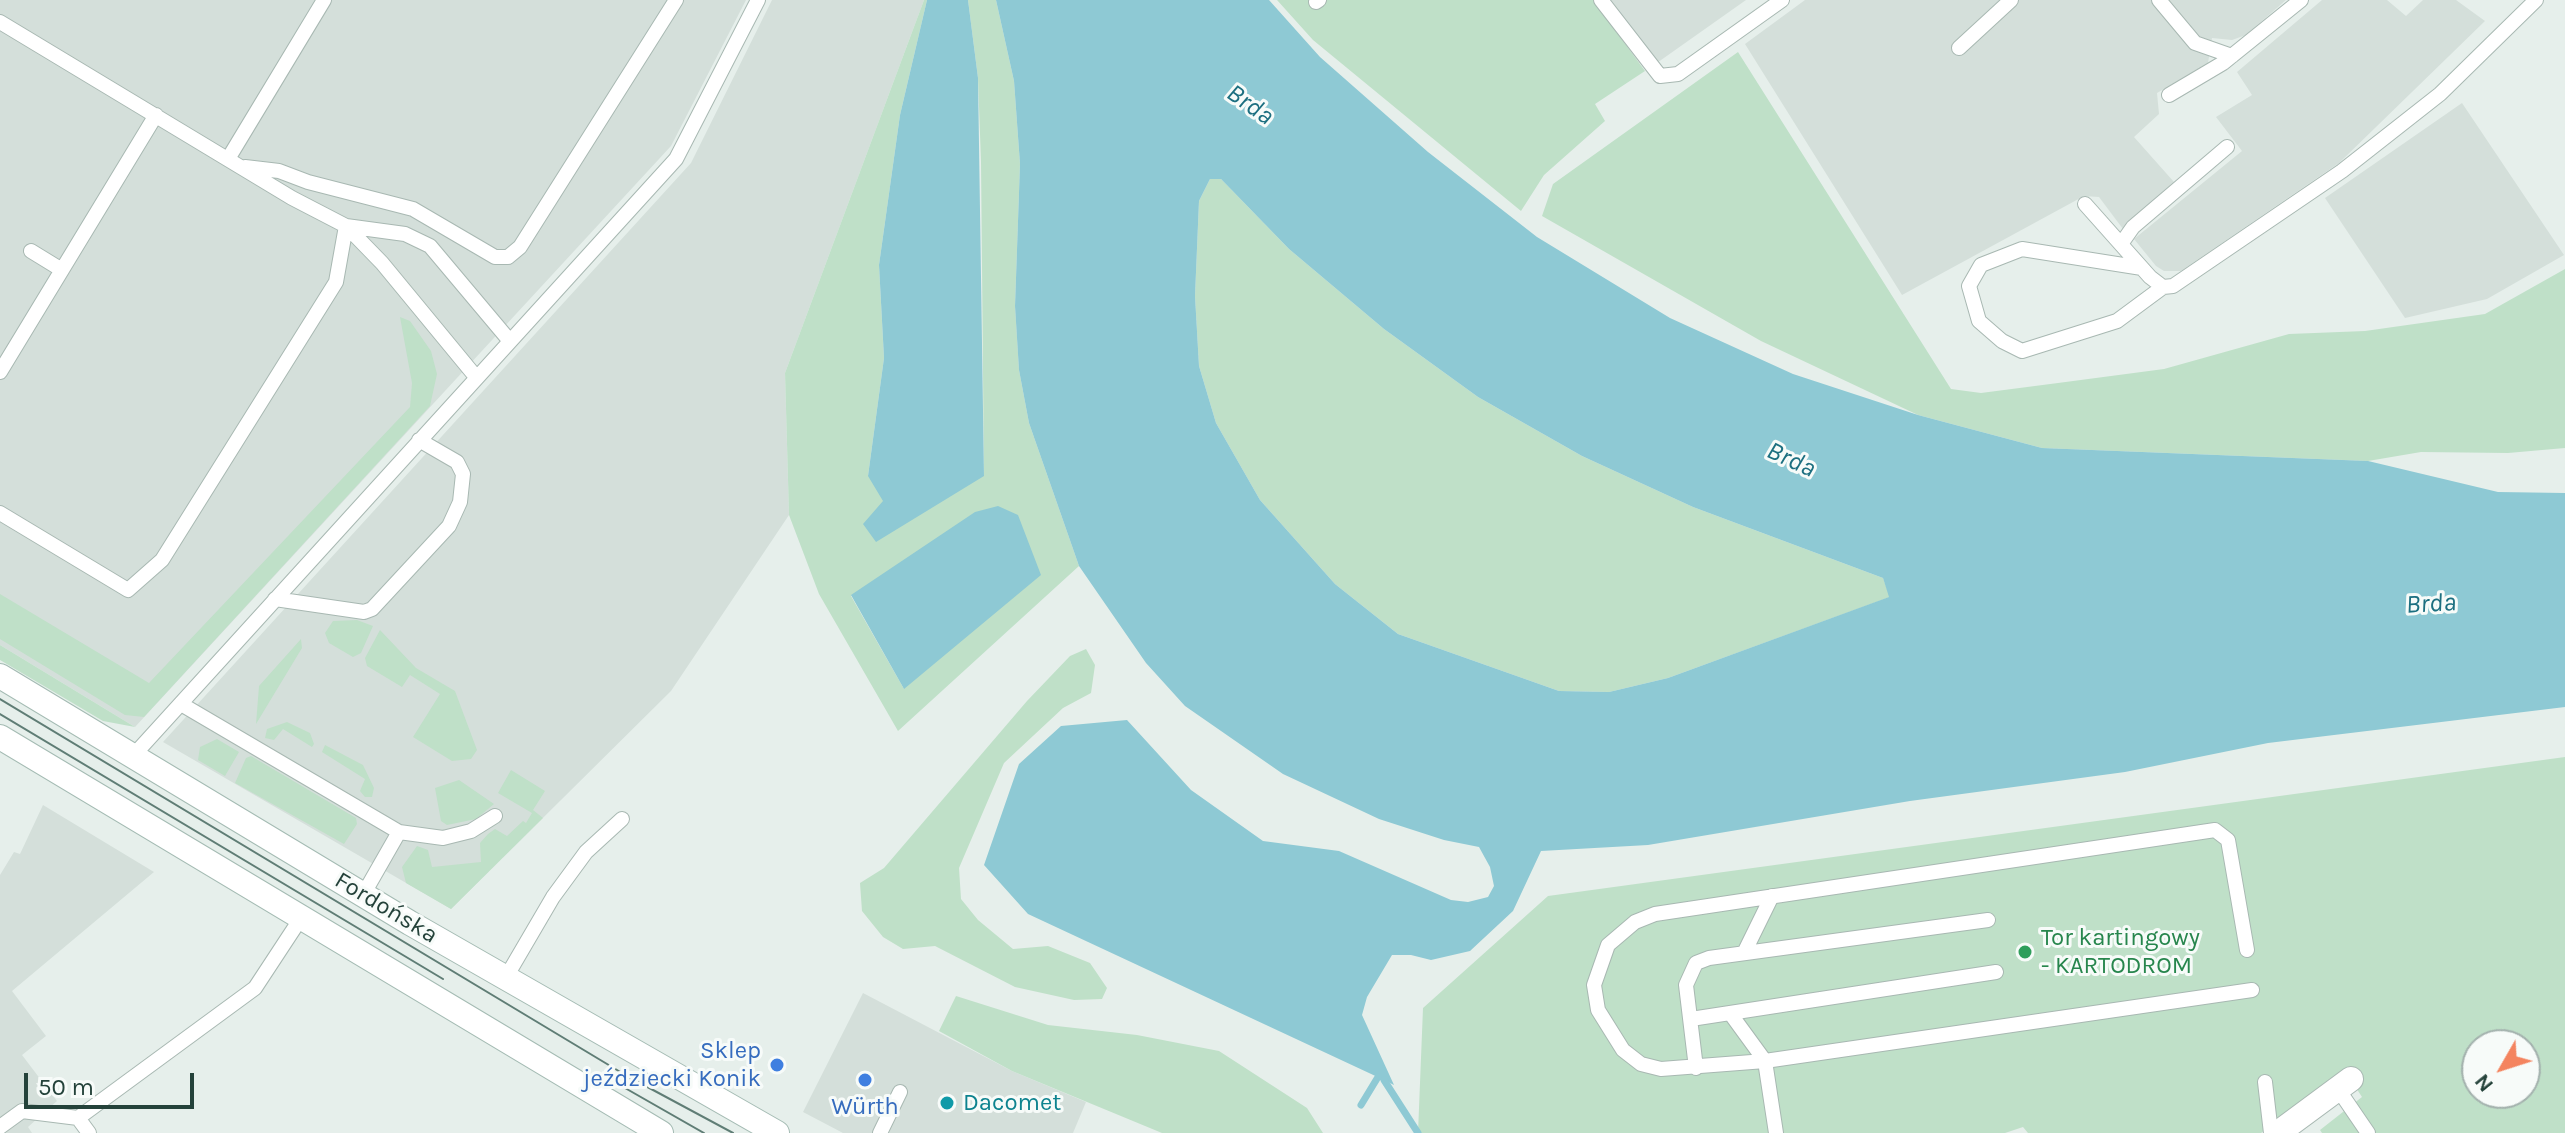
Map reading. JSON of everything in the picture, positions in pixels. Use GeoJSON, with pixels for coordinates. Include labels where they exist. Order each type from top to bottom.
{"type":"FeatureCollection","features":[{"type":"Feature","properties":{"kind":"main road","name":"Fordońska"},"geometry":{"type":"LineString","coordinates":[[0,676],[505,979],[777,1133]]}},
{"type":"Feature","properties":{"kind":"main road"},"geometry":{"type":"LineString","coordinates":[[0,737],[661,1133]]}},
{"type":"Feature","properties":{"kind":"main road"},"geometry":{"type":"LineString","coordinates":[[2278,1133],[2344,1084]]}},
{"type":"Feature","properties":{"kind":"lane"},"geometry":{"type":"LineString","coordinates":[[234,163],[324,0]]}},
{"type":"Feature","properties":{"kind":"lane"},"geometry":{"type":"LineString","coordinates":[[234,163],[279,171],[308,182],[413,209],[495,257],[508,257],[520,247],[676,0]]}},
{"type":"Feature","properties":{"kind":"lane"},"geometry":{"type":"LineString","coordinates":[[133,756],[676,159],[758,0]]}},
{"type":"Feature","properties":{"kind":"lane"},"geometry":{"type":"LineString","coordinates":[[1601,0],[1660,76],[1678,74],[1782,0]]}},
{"type":"Feature","properties":{"kind":"lane"},"geometry":{"type":"LineString","coordinates":[[1959,48],[2011,0]]}},
{"type":"Feature","properties":{"kind":"lane"},"geometry":{"type":"LineString","coordinates":[[2159,0],[2195,43],[2232,56]]}},
{"type":"Feature","properties":{"kind":"lane"},"geometry":{"type":"LineString","coordinates":[[2169,95],[2232,56],[2301,0]]}},
{"type":"Feature","properties":{"kind":"lane"},"geometry":{"type":"LineString","coordinates":[[2142,268],[2022,249],[1981,265],[1969,286],[1979,321],[2002,341],[2022,351],[2117,321],[2163,287],[2173,286],[2342,171],[2440,94],[2536,0]]}},
{"type":"Feature","properties":{"kind":"lane"},"geometry":{"type":"LineString","coordinates":[[0,22],[234,163],[346,226],[382,263],[476,377]]}},
{"type":"Feature","properties":{"kind":"lane"},"geometry":{"type":"LineString","coordinates":[[0,372],[5,352],[62,270],[156,115]]}},
{"type":"Feature","properties":{"kind":"lane"},"geometry":{"type":"LineString","coordinates":[[2121,244],[2133,227],[2227,147]]}},
{"type":"Feature","properties":{"kind":"lane"},"geometry":{"type":"LineString","coordinates":[[2085,204],[2163,287]]}},
{"type":"Feature","properties":{"kind":"lane"},"geometry":{"type":"LineString","coordinates":[[346,226],[405,234],[430,246],[509,340]]}},
{"type":"Feature","properties":{"kind":"lane"},"geometry":{"type":"LineString","coordinates":[[0,513],[128,590],[162,560],[336,282],[346,226]]}},
{"type":"Feature","properties":{"kind":"lane"},"geometry":{"type":"LineString","coordinates":[[31,251],[62,270]]}},
{"type":"Feature","properties":{"kind":"lane"},"geometry":{"type":"LineString","coordinates":[[275,599],[364,612],[372,609],[449,526],[460,502],[463,474],[457,462],[419,440]]}},
{"type":"Feature","properties":{"kind":"lane"},"geometry":{"type":"LineString","coordinates":[[181,704],[399,832],[443,838],[471,831],[495,816]]}},
{"type":"Feature","properties":{"kind":"lane"},"geometry":{"type":"LineString","coordinates":[[505,979],[586,852],[622,819]]}},
{"type":"Feature","properties":{"kind":"lane"},"geometry":{"type":"LineString","coordinates":[[2247,950],[2228,840],[2215,830],[1655,914],[1619,933],[1600,962],[1594,985],[1598,1010],[1623,1050],[1641,1064],[1661,1069],[1765,1061],[2252,990]]}},
{"type":"Feature","properties":{"kind":"lane"},"geometry":{"type":"LineString","coordinates":[[363,895],[399,832]]}},
{"type":"Feature","properties":{"kind":"lane"},"geometry":{"type":"LineString","coordinates":[[1744,953],[1772,896]]}},
{"type":"Feature","properties":{"kind":"lane"},"geometry":{"type":"LineString","coordinates":[[0,1127],[22,1111],[78,1118],[255,988],[301,918]]}},
{"type":"Feature","properties":{"kind":"lane"},"geometry":{"type":"LineString","coordinates":[[1696,1068],[1686,985],[1696,963],[1744,953],[1988,920]]}},
{"type":"Feature","properties":{"kind":"lane"},"geometry":{"type":"LineString","coordinates":[[1691,1019],[1996,972]]}},
{"type":"Feature","properties":{"kind":"lane"},"geometry":{"type":"LineString","coordinates":[[1730,1013],[1765,1061],[1776,1133]]}},
{"type":"Feature","properties":{"kind":"lane"},"geometry":{"type":"LineString","coordinates":[[2265,1082],[2271,1133]]}},
{"type":"Feature","properties":{"kind":"lane"},"geometry":{"type":"LineString","coordinates":[[2344,1084],[2368,1133]]}},
{"type":"Feature","properties":{"kind":"lane"},"geometry":{"type":"LineString","coordinates":[[880,1133],[900,1092]]}},
{"type":"Feature","properties":{"kind":"lane"},"geometry":{"type":"LineString","coordinates":[[78,1118],[89,1133]]}},
{"type":"Feature","properties":{"kind":"shaded area"},"geometry":{"type":"Polygon","coordinates":[[[0,0],[746,0],[671,146],[135,727],[0,645],[0,0]]]}},
{"type":"Feature","properties":{"kind":"shaded area"},"geometry":{"type":"Polygon","coordinates":[[[772,0],[924,0],[785,373],[789,515],[671,691],[451,909],[163,742],[691,163],[772,0]]]}},
{"type":"Feature","properties":{"kind":"shaded area"},"geometry":{"type":"Polygon","coordinates":[[[1608,0],[1746,0],[1654,65],[1608,0]]]}},
{"type":"Feature","properties":{"kind":"shaded area"},"geometry":{"type":"Polygon","coordinates":[[[1805,0],[2286,0],[2246,35],[2232,40],[2212,38],[2208,63],[2157,93],[2159,114],[2134,137],[2174,182],[2123,229],[2099,197],[2084,196],[1902,295],[1745,44],[1805,0]]]}},
{"type":"Feature","properties":{"kind":"shaded area"},"geometry":{"type":"Polygon","coordinates":[[[2322,0],[2387,0],[2406,16],[2423,0],[2456,0],[2485,21],[2339,163],[2181,271],[2164,271],[2156,266],[2134,239],[2242,151],[2216,117],[2252,95],[2237,72],[2322,0]]]}},
{"type":"Feature","properties":{"kind":"shaded area"},"geometry":{"type":"Polygon","coordinates":[[[2462,103],[2564,255],[2487,299],[2405,318],[2325,198],[2462,103]]]}},
{"type":"Feature","properties":{"kind":"shaded area"},"geometry":{"type":"Polygon","coordinates":[[[43,805],[154,872],[12,991],[46,1036],[22,1055],[57,1101],[28,1127],[32,1133],[0,1133],[0,875],[14,852],[20,854],[43,805]]]}},
{"type":"Feature","properties":{"kind":"shaded area"},"geometry":{"type":"Polygon","coordinates":[[[863,993],[1012,1071],[1086,1102],[1073,1133],[843,1133],[803,1112],[863,993]]]}},
{"type":"Feature","properties":{"kind":"green space"},"geometry":{"type":"Polygon","coordinates":[[[924,0],[927,0],[900,115],[879,265],[884,358],[868,476],[984,476],[981,162],[978,78],[968,0],[996,0],[1014,81],[1020,164],[1015,306],[1019,370],[1029,423],[1079,566],[898,731],[819,594],[789,515],[785,373],[924,0]],[[893,569],[851,596],[904,689],[893,569]]]}},
{"type":"Feature","properties":{"kind":"green space"},"geometry":{"type":"Polygon","coordinates":[[[1277,0],[1593,0],[1645,71],[1595,104],[1605,121],[1544,175],[1521,211],[1313,40],[1277,0]]]}},
{"type":"Feature","properties":{"kind":"green space"},"geometry":{"type":"Polygon","coordinates":[[[1738,52],[1951,389],[1981,393],[2164,369],[2289,334],[2365,331],[2485,314],[2565,269],[2565,448],[2508,453],[2421,452],[2368,461],[2042,448],[1918,415],[1761,341],[1542,216],[1553,184],[1738,52]]]}},
{"type":"Feature","properties":{"kind":"green space"},"geometry":{"type":"Polygon","coordinates":[[[1210,179],[1221,179],[1289,249],[1384,329],[1478,397],[1582,456],[1693,507],[1883,578],[1890,597],[1668,678],[1609,692],[1559,691],[1398,634],[1335,584],[1260,500],[1216,423],[1199,366],[1195,296],[1199,201],[1210,179]]]}},
{"type":"Feature","properties":{"kind":"green space"},"geometry":{"type":"Polygon","coordinates":[[[400,317],[410,321],[431,351],[437,374],[430,406],[144,717],[125,715],[0,639],[0,594],[149,683],[410,407],[412,383],[400,317]]]}},
{"type":"Feature","properties":{"kind":"green space"},"geometry":{"type":"Polygon","coordinates":[[[357,620],[373,626],[361,653],[353,657],[329,643],[325,633],[333,621],[357,620]]]}},
{"type":"Feature","properties":{"kind":"green space"},"geometry":{"type":"Polygon","coordinates":[[[380,630],[416,668],[455,691],[477,750],[471,759],[452,761],[413,737],[440,694],[410,675],[402,687],[367,666],[365,658],[380,630]]]}},
{"type":"Feature","properties":{"kind":"green space"},"geometry":{"type":"Polygon","coordinates":[[[301,639],[302,648],[256,724],[259,686],[301,639]]]}},
{"type":"Feature","properties":{"kind":"green space"},"geometry":{"type":"Polygon","coordinates":[[[0,645],[135,727],[103,721],[0,660],[0,645]]]}},
{"type":"Feature","properties":{"kind":"green space"},"geometry":{"type":"Polygon","coordinates":[[[1086,649],[1095,665],[1091,693],[1063,708],[1004,763],[959,868],[961,899],[978,920],[1013,949],[1048,946],[1090,963],[1107,988],[1102,999],[1074,1000],[1015,987],[935,946],[903,949],[883,937],[862,911],[860,883],[884,868],[1027,701],[1070,656],[1086,649]]]}},
{"type":"Feature","properties":{"kind":"green space"},"geometry":{"type":"Polygon","coordinates":[[[287,722],[310,733],[314,744],[312,747],[283,729],[274,740],[265,738],[267,729],[287,722]]]}},
{"type":"Feature","properties":{"kind":"green space"},"geometry":{"type":"Polygon","coordinates":[[[217,739],[239,752],[225,776],[198,760],[200,747],[217,739]]]}},
{"type":"Feature","properties":{"kind":"green space"},"geometry":{"type":"Polygon","coordinates":[[[325,745],[363,765],[374,788],[372,797],[365,797],[360,791],[365,779],[322,752],[325,745]]]}},
{"type":"Feature","properties":{"kind":"green space"},"geometry":{"type":"Polygon","coordinates":[[[251,756],[356,818],[357,824],[344,844],[235,783],[246,758],[251,756]]]}},
{"type":"Feature","properties":{"kind":"green space","name":"Tor kartingowy - KARTODROM"},"geometry":{"type":"Polygon","coordinates":[[[2565,757],[2565,1133],[2322,1133],[2320,1130],[2362,1097],[2345,1071],[2261,1133],[2028,1133],[2023,1127],[2005,1133],[1418,1133],[1423,1008],[1548,896],[2565,757]]]}},
{"type":"Feature","properties":{"kind":"green space"},"geometry":{"type":"Polygon","coordinates":[[[511,770],[545,791],[533,810],[543,818],[451,909],[406,883],[402,867],[417,846],[428,850],[432,867],[481,862],[480,843],[488,834],[495,829],[507,836],[523,821],[526,823],[532,813],[498,793],[511,770]]]}},
{"type":"Feature","properties":{"kind":"green space"},"geometry":{"type":"Polygon","coordinates":[[[459,780],[494,804],[476,819],[447,825],[441,821],[435,788],[459,780]]]}},
{"type":"Feature","properties":{"kind":"green space"},"geometry":{"type":"Polygon","coordinates":[[[956,996],[1048,1025],[1137,1035],[1219,1051],[1307,1108],[1323,1133],[1162,1133],[1012,1071],[939,1031],[956,996]]]}},
{"type":"Feature","properties":{"kind":"water"},"geometry":{"type":"Polygon","coordinates":[[[927,0],[968,0],[978,78],[984,476],[876,542],[863,524],[883,501],[868,476],[884,358],[879,265],[900,115],[927,0]]]}},
{"type":"Feature","properties":{"kind":"water","name":"Brda"},"geometry":{"type":"Polygon","coordinates":[[[996,0],[1269,0],[1320,57],[1428,152],[1537,237],[1670,318],[1793,374],[1918,415],[2042,448],[2368,461],[2498,492],[2565,493],[2565,707],[2268,743],[2125,772],[1910,801],[1648,845],[1541,851],[1513,911],[1470,951],[1431,960],[1411,955],[1392,955],[1367,997],[1362,1015],[1394,1085],[1028,914],[984,865],[1019,764],[1061,726],[1127,720],[1191,790],[1263,841],[1339,851],[1451,900],[1468,902],[1488,897],[1494,886],[1490,867],[1479,847],[1444,840],[1379,819],[1283,774],[1185,706],[1146,663],[1079,566],[1029,423],[1019,370],[1015,306],[1020,164],[1014,81],[996,0]],[[1210,179],[1199,201],[1195,296],[1199,366],[1216,423],[1260,500],[1335,584],[1398,634],[1559,691],[1609,692],[1668,678],[1889,597],[1883,578],[1693,507],[1582,456],[1478,397],[1384,329],[1289,249],[1221,179],[1210,179]]]}},
{"type":"Feature","properties":{"kind":"water"},"geometry":{"type":"Polygon","coordinates":[[[998,506],[1018,515],[1041,575],[904,689],[851,595],[975,512],[998,506]]]}},
{"type":"Feature","properties":{"kind":"waterway"},"geometry":{"type":"LineString","coordinates":[[1361,1105],[1378,1077]]}},
{"type":"Feature","properties":{"kind":"waterway"},"geometry":{"type":"LineString","coordinates":[[1384,1080],[1418,1133]]}},
{"type":"Feature","properties":{"kind":"tram line"},"geometry":{"type":"LineString","coordinates":[[0,699],[627,1076],[733,1133]]}},
{"type":"Feature","properties":{"kind":"tram line"},"geometry":{"type":"LineString","coordinates":[[0,714],[443,979]]}},
{"type":"Feature","properties":{"kind":"tram line"},"geometry":{"type":"LineString","coordinates":[[618,1084],[704,1133]]}},
{"type":"Feature","properties":{"kind":"place","name":"Tor kartingowy - KARTODROM"},"geometry":{"type":"Point","coordinates":[2025,952]}},
{"type":"Feature","properties":{"kind":"place","name":"Sklep jeździecki Konik"},"geometry":{"type":"Point","coordinates":[777,1065]}},
{"type":"Feature","properties":{"kind":"place","name":"Würth"},"geometry":{"type":"Point","coordinates":[865,1080]}},
{"type":"Feature","properties":{"kind":"place","name":"Dacomet"},"geometry":{"type":"Point","coordinates":[947,1103]}}]}
